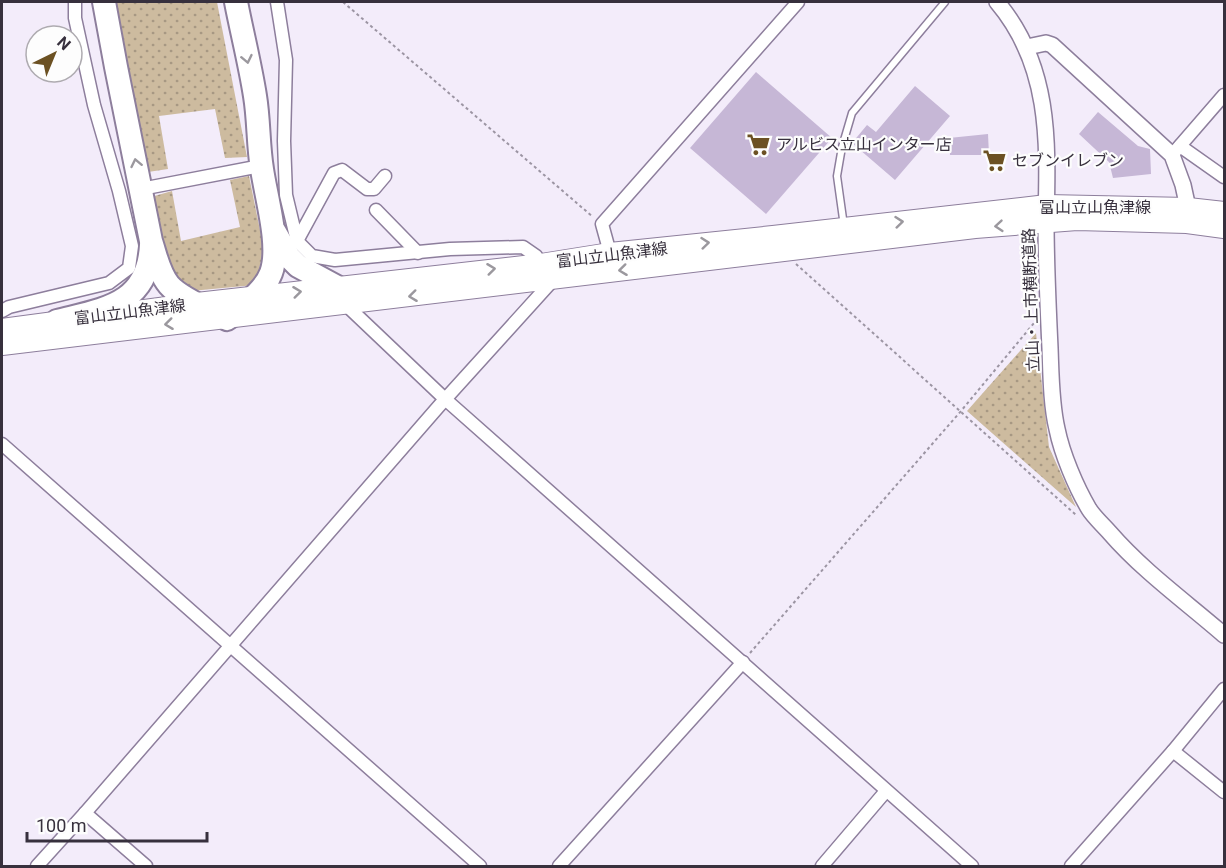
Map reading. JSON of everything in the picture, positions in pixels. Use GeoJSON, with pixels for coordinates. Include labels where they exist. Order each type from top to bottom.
{"type":"FeatureCollection","features":[{"type":"Feature","properties":{"kind":"highway"},"geometry":{"type":"LineString","coordinates":[[104,2],[151,241],[158,265],[169,286],[177,293],[227,319],[261,289],[271,273],[274,251],[272,226],[261,166],[255,96],[236,2]]}},
{"type":"Feature","properties":{"kind":"highway"},"geometry":{"type":"LineString","coordinates":[[272,226],[289,257],[298,266],[341,296]]}},
{"type":"Feature","properties":{"kind":"highway"},"geometry":{"type":"LineString","coordinates":[[57,321],[93,312],[117,303],[132,293],[140,285],[146,273],[150,260],[151,241]]}},
{"type":"Feature","properties":{"kind":"main road","name":"富山立山魚津線"},"geometry":{"type":"LineString","coordinates":[[2,345],[227,319],[341,296],[610,253],[845,228],[1047,213],[1188,208],[1224,212]]}},
{"type":"Feature","properties":{"kind":"main road","name":"富山立山魚津線"},"geometry":{"type":"LineString","coordinates":[[2,329],[252,297],[341,296],[554,279],[975,228],[1047,213],[1073,220],[1187,223],[1224,228]]}},
{"type":"Feature","properties":{"kind":"street"},"geometry":{"type":"LineString","coordinates":[[2,311],[9,307],[109,283],[129,268],[132,246],[94,105],[75,18],[75,2]]}},
{"type":"Feature","properties":{"kind":"street"},"geometry":{"type":"LineString","coordinates":[[610,253],[602,224],[798,2]]}},
{"type":"Feature","properties":{"kind":"street","name":"立山・上市横断道路"},"geometry":{"type":"LineString","coordinates":[[997,2],[1008,14],[1027,47],[1038,81],[1044,113],[1052,384],[1057,429],[1070,469],[1090,510],[1127,552],[1224,635]]}},
{"type":"Feature","properties":{"kind":"street"},"geometry":{"type":"LineString","coordinates":[[280,4],[286,60],[284,141],[286,195],[297,241],[312,256],[335,260],[450,249],[523,247],[536,256],[542,264]]}},
{"type":"Feature","properties":{"kind":"street"},"geometry":{"type":"LineString","coordinates":[[1027,47],[1046,43],[1052,45],[1176,151],[1224,177]]}},
{"type":"Feature","properties":{"kind":"street"},"geometry":{"type":"LineString","coordinates":[[1176,151],[1224,95]]}},
{"type":"Feature","properties":{"kind":"street"},"geometry":{"type":"LineString","coordinates":[[1176,151],[1188,208]]}},
{"type":"Feature","properties":{"kind":"street"},"geometry":{"type":"LineString","coordinates":[[141,189],[261,166]]}},
{"type":"Feature","properties":{"kind":"street"},"geometry":{"type":"LineString","coordinates":[[297,241],[334,173],[342,170],[367,189],[374,189],[385,176]]}},
{"type":"Feature","properties":{"kind":"street"},"geometry":{"type":"LineString","coordinates":[[376,210],[418,253]]}},
{"type":"Feature","properties":{"kind":"street"},"geometry":{"type":"LineString","coordinates":[[37,867],[445,399],[554,279]]}},
{"type":"Feature","properties":{"kind":"street"},"geometry":{"type":"LineString","coordinates":[[341,296],[445,399],[972,867]]}},
{"type":"Feature","properties":{"kind":"street"},"geometry":{"type":"LineString","coordinates":[[2,444],[480,867]]}},
{"type":"Feature","properties":{"kind":"street"},"geometry":{"type":"LineString","coordinates":[[559,867],[743,662]]}},
{"type":"Feature","properties":{"kind":"street"},"geometry":{"type":"LineString","coordinates":[[1071,867],[1224,689]]}},
{"type":"Feature","properties":{"kind":"street"},"geometry":{"type":"LineString","coordinates":[[1173,751],[1224,792]]}},
{"type":"Feature","properties":{"kind":"street"},"geometry":{"type":"LineString","coordinates":[[822,867],[886,791]]}},
{"type":"Feature","properties":{"kind":"street"},"geometry":{"type":"LineString","coordinates":[[85,813],[146,867]]}},
{"type":"Feature","properties":{"kind":"lane"},"geometry":{"type":"LineString","coordinates":[[845,228],[837,176],[842,147],[852,113],[945,2]]}},
{"type":"Feature","properties":{"kind":"path"},"geometry":{"type":"LineString","coordinates":[[343,2],[602,224]]}},
{"type":"Feature","properties":{"kind":"path"},"geometry":{"type":"LineString","coordinates":[[785,250],[800,269],[1076,515],[1090,510]]}},
{"type":"Feature","properties":{"kind":"path"},"geometry":{"type":"LineString","coordinates":[[743,662],[1048,307]]}},
{"type":"Feature","properties":{"kind":"shaded area"},"geometry":{"type":"Polygon","coordinates":[[[114,2],[217,2],[247,157],[225,158],[215,109],[159,116],[168,169],[148,172],[114,2]]]}},
{"type":"Feature","properties":{"kind":"shaded area"},"geometry":{"type":"Polygon","coordinates":[[[249,176],[263,245],[255,285],[191,291],[171,281],[151,197],[172,191],[181,241],[240,227],[230,180],[249,176]]]}},
{"type":"Feature","properties":{"kind":"shaded area"},"geometry":{"type":"Polygon","coordinates":[[[1036,333],[1049,447],[1076,507],[967,411],[1036,333]]]}},
{"type":"Feature","properties":{"kind":"building"},"geometry":{"type":"Polygon","coordinates":[[[756,72],[832,138],[766,214],[690,148],[756,72]]]}},
{"type":"Feature","properties":{"kind":"building"},"geometry":{"type":"Polygon","coordinates":[[[915,86],[950,116],[895,180],[852,143],[867,125],[876,132],[915,86]]]}},
{"type":"Feature","properties":{"kind":"building"},"geometry":{"type":"Polygon","coordinates":[[[1098,112],[1138,146],[1150,149],[1151,174],[1113,178],[1109,162],[1079,134],[1098,112]]]}},
{"type":"Feature","properties":{"kind":"building"},"geometry":{"type":"Polygon","coordinates":[[[988,134],[989,155],[950,155],[949,138],[988,134]]]}},
{"type":"Feature","properties":{"kind":"place","name":"アルビス立山インター店"},"geometry":{"type":"Point","coordinates":[758,144]}},
{"type":"Feature","properties":{"kind":"place","name":"セブンイレブン"},"geometry":{"type":"Point","coordinates":[994,160]}}]}
